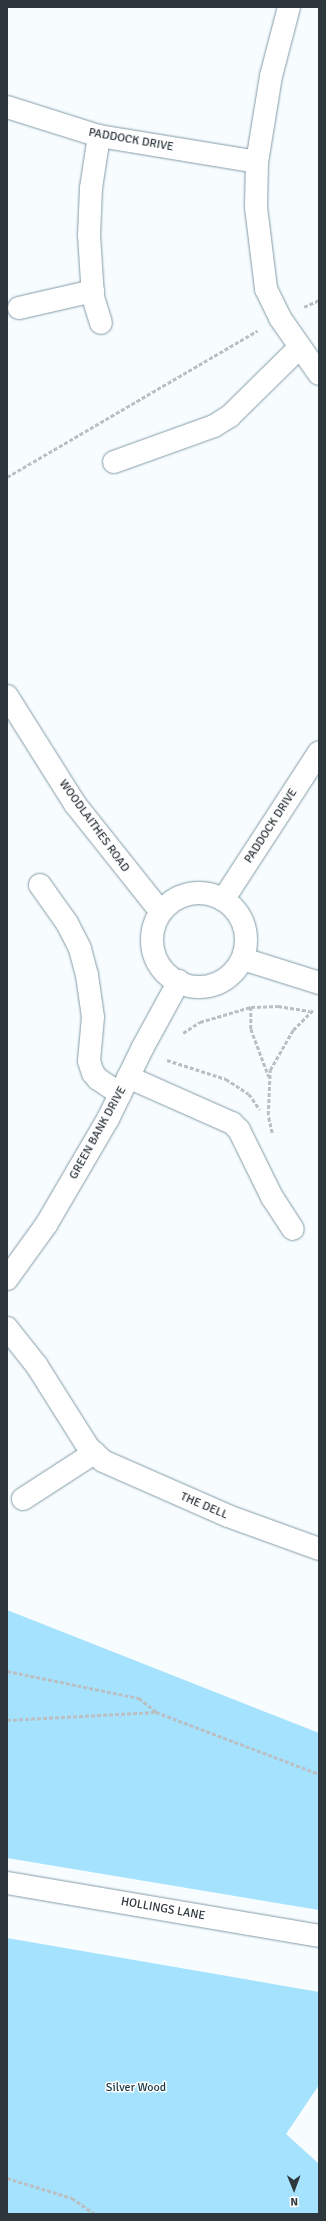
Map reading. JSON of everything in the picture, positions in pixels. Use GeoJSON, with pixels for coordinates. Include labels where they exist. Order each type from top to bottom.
{"type":"FeatureCollection","features":[{"type":"Feature","properties":{"kind":"street"},"geometry":{"type":"LineString","coordinates":[[289,7],[271,76],[257,162],[256,207],[266,289],[280,318],[299,348],[319,374]]}},
{"type":"Feature","properties":{"kind":"street","name":"PADDOCK DRIVE"},"geometry":{"type":"LineString","coordinates":[[7,107],[99,136],[257,162]]}},
{"type":"Feature","properties":{"kind":"street"},"geometry":{"type":"LineString","coordinates":[[99,136],[91,188],[90,235],[93,291],[101,323]]}},
{"type":"Feature","properties":{"kind":"street"},"geometry":{"type":"LineString","coordinates":[[19,308],[93,291]]}},
{"type":"Feature","properties":{"kind":"street"},"geometry":{"type":"LineString","coordinates":[[114,462],[214,426],[230,416],[299,348]]}},
{"type":"Feature","properties":{"kind":"street","name":"WOODLAITHES ROAD"},"geometry":{"type":"LineString","coordinates":[[7,696],[75,804],[161,912]]}},
{"type":"Feature","properties":{"kind":"street","name":"PADDOCK DRIVE"},"geometry":{"type":"LineString","coordinates":[[223,900],[319,752]]}},
{"type":"Feature","properties":{"kind":"street"},"geometry":{"type":"LineString","coordinates":[[40,885],[67,923],[80,949],[88,975],[93,1017],[89,1061],[93,1073],[98,1079],[124,1085],[232,1123],[239,1130],[272,1197],[293,1229]]}},
{"type":"Feature","properties":{"kind":"street"},"geometry":{"type":"LineString","coordinates":[[191,894],[214,895],[223,900],[238,913],[245,925],[247,945],[243,959],[231,976],[215,985],[199,987],[179,982],[167,974],[154,955],[152,943],[154,925],[161,912],[174,901],[191,894]]}},
{"type":"Feature","properties":{"kind":"street"},"geometry":{"type":"LineString","coordinates":[[243,959],[319,982]]}},
{"type":"Feature","properties":{"kind":"street","name":"GREEN BANK DRIVE"},"geometry":{"type":"LineString","coordinates":[[7,1279],[46,1225],[124,1085],[179,982]]}},
{"type":"Feature","properties":{"kind":"street","name":"THE DELL"},"geometry":{"type":"LineString","coordinates":[[7,1328],[37,1366],[88,1447],[103,1461],[228,1516],[319,1549]]}},
{"type":"Feature","properties":{"kind":"street"},"geometry":{"type":"LineString","coordinates":[[23,1499],[94,1453]]}},
{"type":"Feature","properties":{"kind":"street","name":"HOLLINGS LANE"},"geometry":{"type":"LineString","coordinates":[[7,1882],[319,1936]]}},
{"type":"Feature","properties":{"kind":"path"},"geometry":{"type":"LineString","coordinates":[[7,477],[280,318],[319,300]]}},
{"type":"Feature","properties":{"kind":"path"},"geometry":{"type":"LineString","coordinates":[[180,1038],[184,1032],[200,1022],[251,1007],[278,1006],[310,1011]]}},
{"type":"Feature","properties":{"kind":"path"},"geometry":{"type":"LineString","coordinates":[[273,1135],[268,1115],[270,1070],[292,1030],[310,1011],[319,1006]]}},
{"type":"Feature","properties":{"kind":"path"},"geometry":{"type":"LineString","coordinates":[[251,1007],[251,1029],[269,1078]]}},
{"type":"Feature","properties":{"kind":"path"},"geometry":{"type":"LineString","coordinates":[[143,1047],[167,1060],[226,1079],[238,1085],[249,1094],[271,1128]]}},
{"type":"Feature","properties":{"kind":"path"},"geometry":{"type":"LineString","coordinates":[[167,1060],[170,1054]]}},
{"type":"Feature","properties":{"kind":"path"},"geometry":{"type":"LineString","coordinates":[[7,1671],[139,1698],[156,1712],[319,1774]]}},
{"type":"Feature","properties":{"kind":"path"},"geometry":{"type":"LineString","coordinates":[[7,1720],[156,1712]]}},
{"type":"Feature","properties":{"kind":"path"},"geometry":{"type":"LineString","coordinates":[[7,2178],[72,2198],[95,2214]]}},
{"type":"Feature","properties":{"kind":"green space"},"geometry":{"type":"Polygon","coordinates":[[[7,1610],[319,1733],[319,1910],[7,1858],[7,1610]]]}},
{"type":"Feature","properties":{"kind":"green space","name":"Silver Wood"},"geometry":{"type":"Polygon","coordinates":[[[7,1938],[319,1992],[319,2085],[286,2134],[319,2164],[319,2214],[7,2214],[7,1938]]]}}]}
